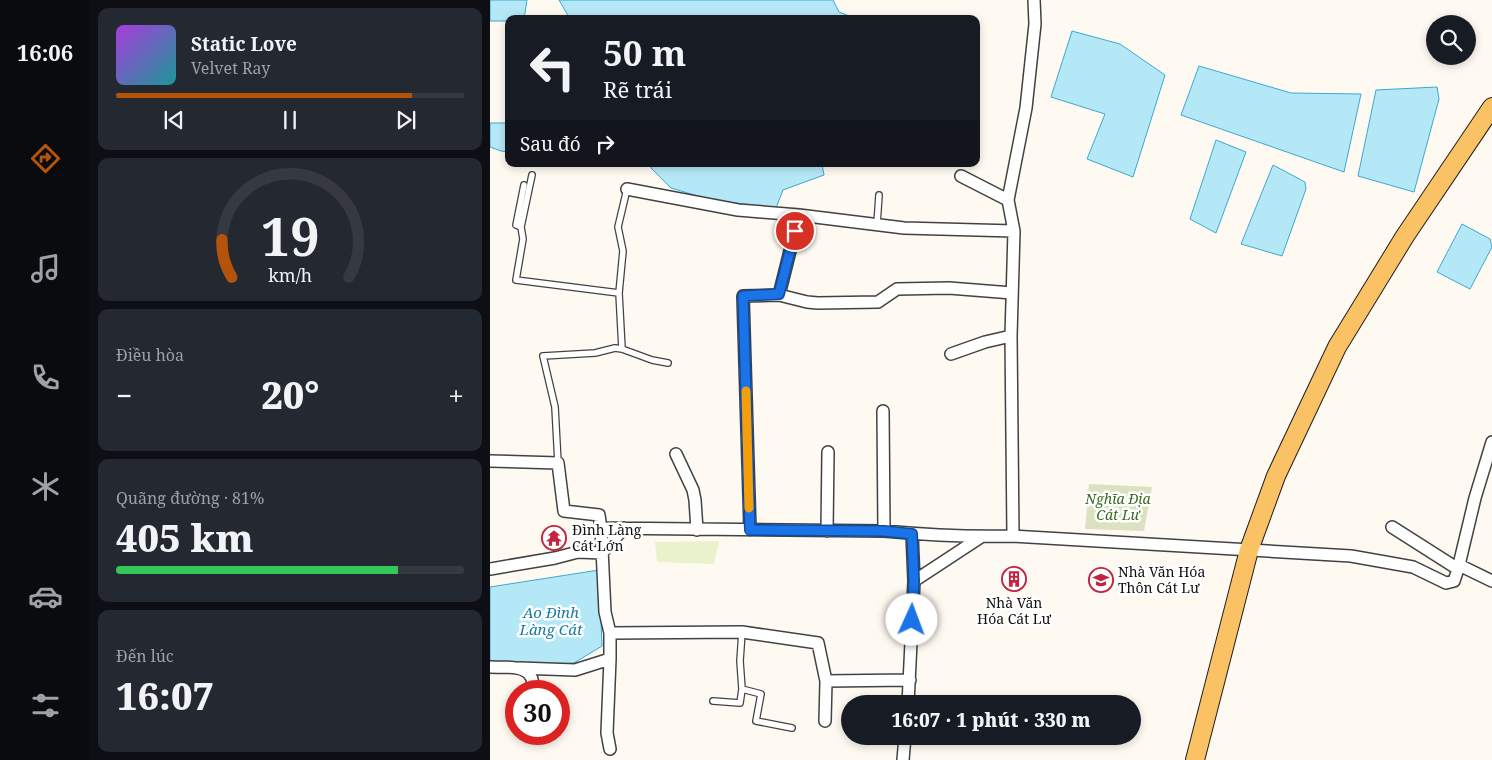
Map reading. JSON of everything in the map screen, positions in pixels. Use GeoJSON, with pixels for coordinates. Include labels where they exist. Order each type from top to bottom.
{"type":"FeatureCollection","features":[{"type":"Feature","properties":{"kind":"main road"},"geometry":{"type":"LineString","coordinates":[[1195,760],[1249,550],[1276,476],[1337,347],[1405,236],[1492,107]]}},
{"type":"Feature","properties":{"kind":"street"},"geometry":{"type":"LineString","coordinates":[[1013,536],[1012,293],[1014,231],[1008,200],[1026,108],[1035,24],[1034,0]]}},
{"type":"Feature","properties":{"kind":"street"},"geometry":{"type":"LineString","coordinates":[[961,176],[1008,200]]}},
{"type":"Feature","properties":{"kind":"street"},"geometry":{"type":"LineString","coordinates":[[628,190],[738,210],[799,215],[904,228],[1014,231]]}},
{"type":"Feature","properties":{"kind":"street"},"geometry":{"type":"LineString","coordinates":[[779,294],[799,215]]}},
{"type":"Feature","properties":{"kind":"street"},"geometry":{"type":"LineString","coordinates":[[750,530],[743,296],[779,294],[806,302],[818,303],[878,302],[897,289],[949,288],[1012,293]]}},
{"type":"Feature","properties":{"kind":"street"},"geometry":{"type":"LineString","coordinates":[[951,354],[985,342],[1012,336]]}},
{"type":"Feature","properties":{"kind":"street"},"geometry":{"type":"LineString","coordinates":[[883,411],[884,531]]}},
{"type":"Feature","properties":{"kind":"street"},"geometry":{"type":"LineString","coordinates":[[601,528],[884,531],[981,537],[1013,536],[1086,545],[1249,550],[1351,556],[1413,567],[1446,583],[1454,581],[1459,567],[1475,498],[1492,442]]}},
{"type":"Feature","properties":{"kind":"street"},"geometry":{"type":"LineString","coordinates":[[827,530],[828,452]]}},
{"type":"Feature","properties":{"kind":"street"},"geometry":{"type":"LineString","coordinates":[[676,454],[695,500],[697,530]]}},
{"type":"Feature","properties":{"kind":"street"},"geometry":{"type":"LineString","coordinates":[[490,461],[558,463],[564,511],[599,515],[605,612],[610,633],[607,733],[610,749]]}},
{"type":"Feature","properties":{"kind":"street"},"geometry":{"type":"LineString","coordinates":[[1392,527],[1459,567],[1492,581]]}},
{"type":"Feature","properties":{"kind":"street"},"geometry":{"type":"LineString","coordinates":[[602,553],[624,528]]}},
{"type":"Feature","properties":{"kind":"street"},"geometry":{"type":"LineString","coordinates":[[909,695],[914,581],[912,534]]}},
{"type":"Feature","properties":{"kind":"street"},"geometry":{"type":"LineString","coordinates":[[914,581],[981,537]]}},
{"type":"Feature","properties":{"kind":"street"},"geometry":{"type":"LineString","coordinates":[[490,570],[578,552],[602,553]]}},
{"type":"Feature","properties":{"kind":"street"},"geometry":{"type":"LineString","coordinates":[[610,633],[742,632],[818,643],[826,680],[825,721]]}},
{"type":"Feature","properties":{"kind":"street"},"geometry":{"type":"LineString","coordinates":[[490,667],[575,670],[610,659]]}},
{"type":"Feature","properties":{"kind":"street"},"geometry":{"type":"LineString","coordinates":[[519,668],[527,672],[532,680]]}},
{"type":"Feature","properties":{"kind":"street"},"geometry":{"type":"LineString","coordinates":[[826,680],[910,680]]}},
{"type":"Feature","properties":{"kind":"street"},"geometry":{"type":"LineString","coordinates":[[903,760],[904,745]]}},
{"type":"Feature","properties":{"kind":"lane"},"geometry":{"type":"LineString","coordinates":[[532,175],[521,227],[523,239],[516,280],[619,293]]}},
{"type":"Feature","properties":{"kind":"lane"},"geometry":{"type":"LineString","coordinates":[[521,227],[516,225],[524,184]]}},
{"type":"Feature","properties":{"kind":"lane"},"geometry":{"type":"LineString","coordinates":[[622,349],[619,293],[623,251],[618,227],[628,190]]}},
{"type":"Feature","properties":{"kind":"lane"},"geometry":{"type":"LineString","coordinates":[[877,224],[879,195]]}},
{"type":"Feature","properties":{"kind":"lane"},"geometry":{"type":"LineString","coordinates":[[558,463],[555,407],[543,356],[595,353],[615,348],[652,360],[668,362]]}},
{"type":"Feature","properties":{"kind":"lane"},"geometry":{"type":"LineString","coordinates":[[713,701],[740,703],[742,689],[740,661],[742,632]]}},
{"type":"Feature","properties":{"kind":"lane"},"geometry":{"type":"LineString","coordinates":[[742,689],[761,694],[756,721],[792,728]]}},
{"type":"Feature","properties":{"kind":"green space","name":"Nghĩa Địa Cát Lư"},"geometry":{"type":"Polygon","coordinates":[[[1089,484],[1152,487],[1144,531],[1085,529],[1089,484]]]}},
{"type":"Feature","properties":{"kind":"green space"},"geometry":{"type":"Polygon","coordinates":[[[719,541],[714,564],[657,562],[655,542],[719,541]]]}},
{"type":"Feature","properties":{"kind":"water"},"geometry":{"type":"Polygon","coordinates":[[[490,0],[527,0],[525,15],[505,15],[505,21],[490,21],[490,0]]]}},
{"type":"Feature","properties":{"kind":"water"},"geometry":{"type":"Polygon","coordinates":[[[559,0],[833,0],[839,12],[847,15],[568,15],[559,0]]]}},
{"type":"Feature","properties":{"kind":"water"},"geometry":{"type":"Polygon","coordinates":[[[1072,31],[1120,44],[1165,75],[1133,177],[1087,159],[1105,114],[1051,97],[1072,31]]]}},
{"type":"Feature","properties":{"kind":"water"},"geometry":{"type":"Polygon","coordinates":[[[1199,66],[1291,93],[1361,94],[1344,172],[1181,115],[1199,66]]]}},
{"type":"Feature","properties":{"kind":"water"},"geometry":{"type":"Polygon","coordinates":[[[1437,87],[1439,99],[1414,192],[1358,176],[1376,90],[1437,87]]]}},
{"type":"Feature","properties":{"kind":"water"},"geometry":{"type":"Polygon","coordinates":[[[490,123],[505,123],[505,152],[490,147],[490,123]]]}},
{"type":"Feature","properties":{"kind":"water"},"geometry":{"type":"Polygon","coordinates":[[[1216,140],[1246,152],[1216,233],[1190,219],[1216,140]]]}},
{"type":"Feature","properties":{"kind":"water"},"geometry":{"type":"Polygon","coordinates":[[[1273,165],[1305,182],[1306,189],[1282,256],[1241,244],[1273,165]]]}},
{"type":"Feature","properties":{"kind":"water"},"geometry":{"type":"Polygon","coordinates":[[[823,167],[824,175],[783,190],[776,208],[711,200],[671,188],[651,168],[823,167]]]}},
{"type":"Feature","properties":{"kind":"water"},"geometry":{"type":"Polygon","coordinates":[[[1462,224],[1490,239],[1492,247],[1470,289],[1437,272],[1462,224]]]}},
{"type":"Feature","properties":{"kind":"water","name":"Ao Đình Làng Cát"},"geometry":{"type":"Polygon","coordinates":[[[599,570],[602,646],[574,663],[500,667],[490,665],[490,587],[599,570]]]}},
{"type":"Feature","properties":{"kind":"slow traffic"},"geometry":{"type":"LineString","coordinates":[[746,391],[749,508]]}},
{"type":"Feature","properties":{"kind":"place","name":"Đình Làng Cát Lớn"},"geometry":{"type":"Point","coordinates":[554,538]}},
{"type":"Feature","properties":{"kind":"place","name":"Nhà Văn Hóa Cát Lư"},"geometry":{"type":"Point","coordinates":[1014,579]}},
{"type":"Feature","properties":{"kind":"place","name":"Nhà Văn Hóa Thôn Cát Lư"},"geometry":{"type":"Point","coordinates":[1101,580]}},
{"type":"Feature","properties":{"kind":"route"},"geometry":{"type":"LineString","coordinates":[[795,231],[779,294],[743,296],[750,530],[884,531],[912,534],[914,581],[912,620]]}}]}
